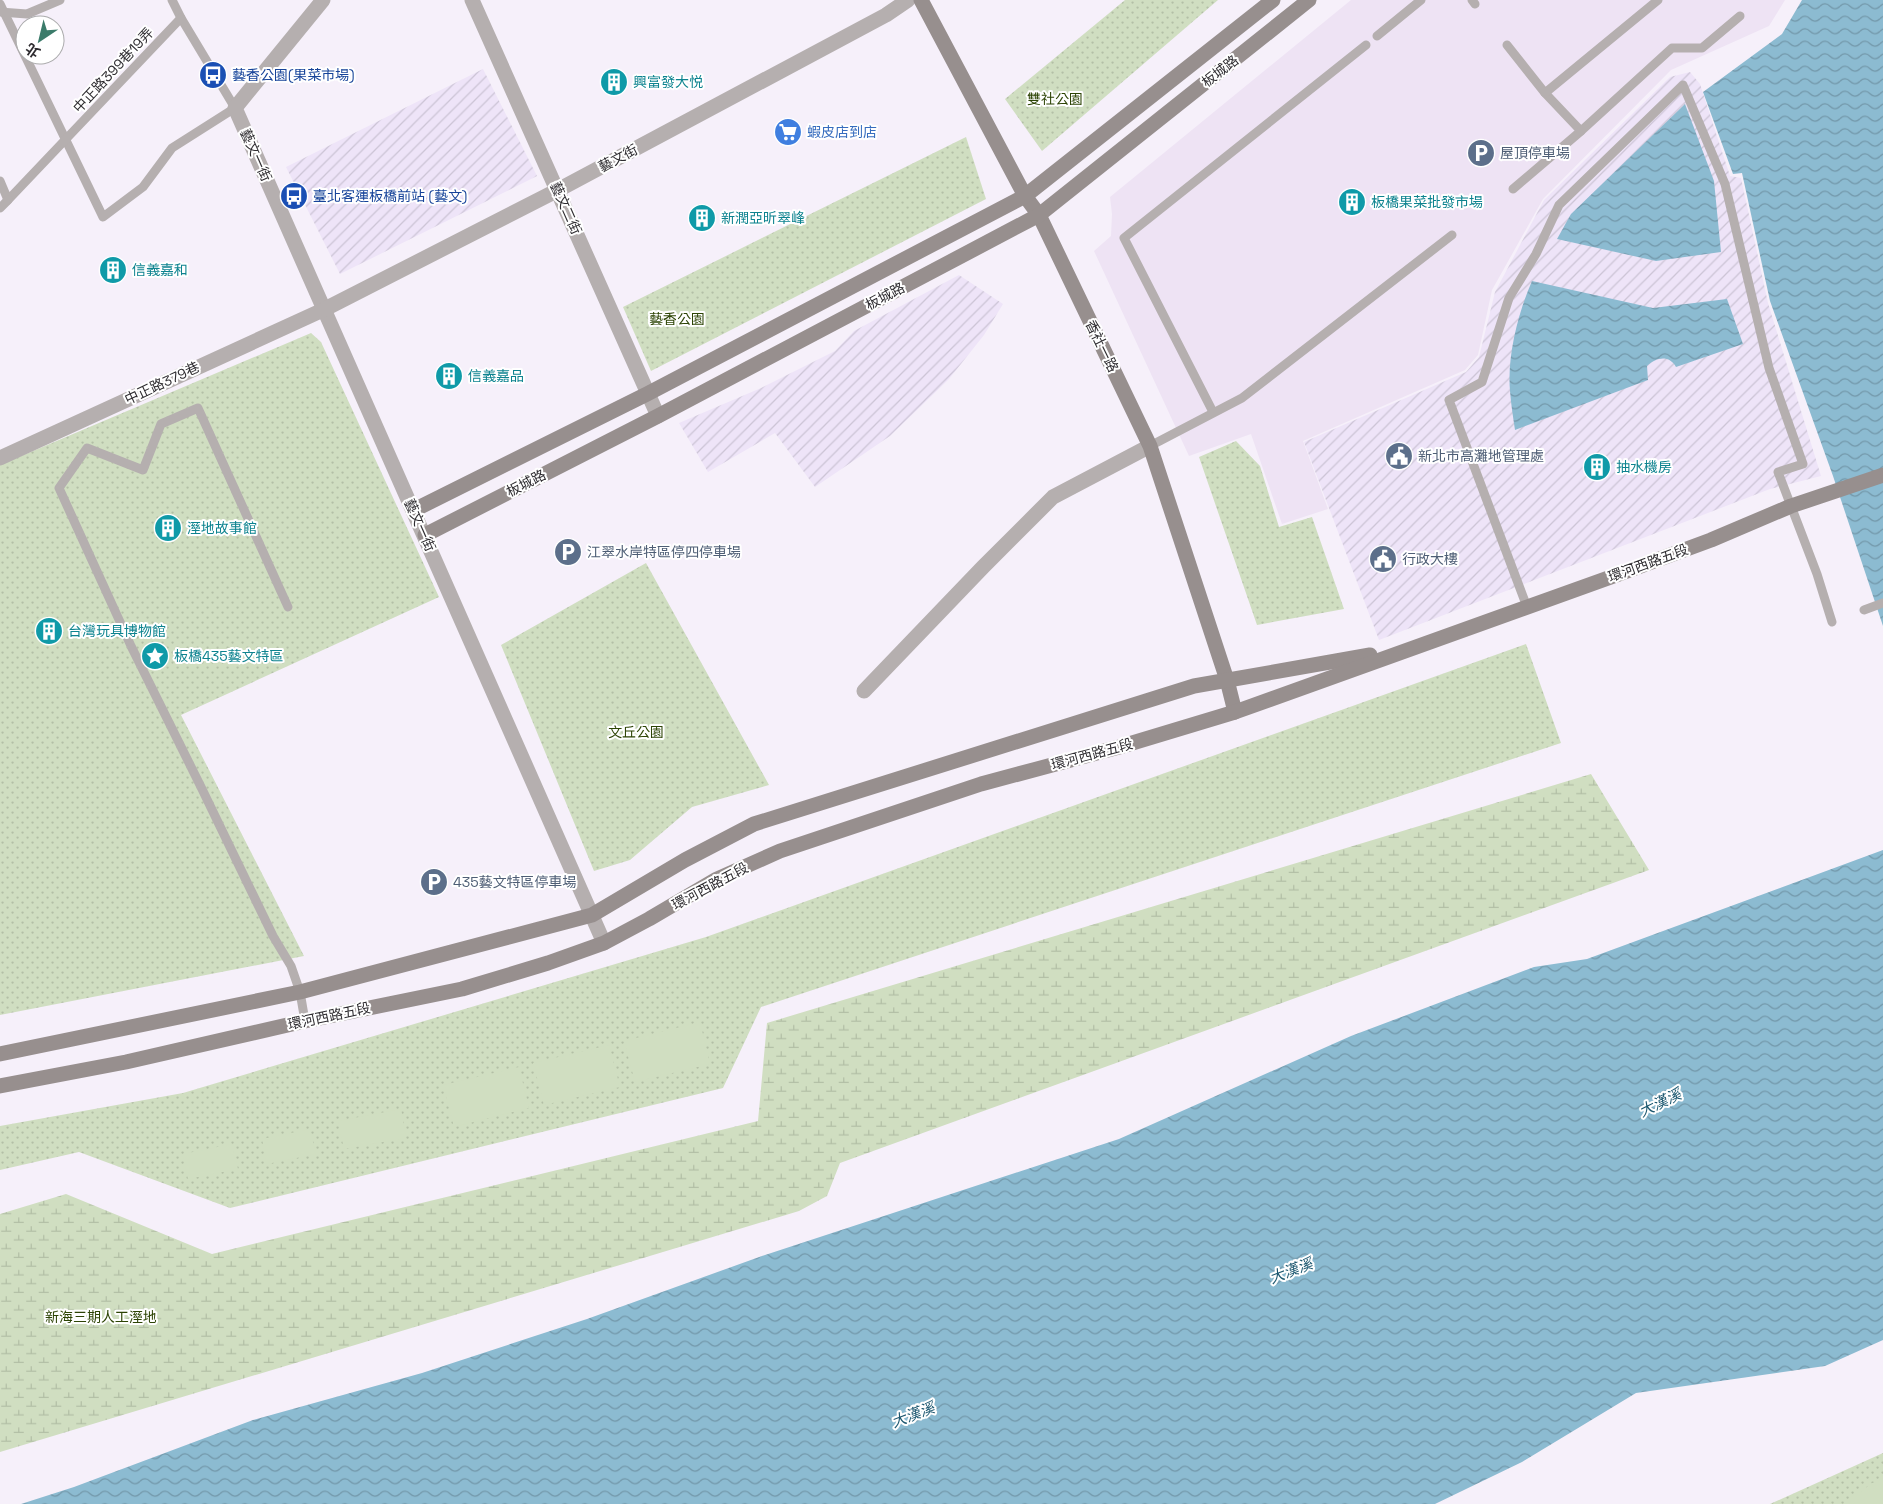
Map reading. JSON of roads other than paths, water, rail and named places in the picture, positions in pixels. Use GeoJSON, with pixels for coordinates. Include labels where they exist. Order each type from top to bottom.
{"type":"FeatureCollection","features":[{"type":"Feature","properties":{"kind":"street"},"geometry":{"type":"LineString","coordinates":[[235,108],[323,0]]}},
{"type":"Feature","properties":{"kind":"street","name":"藝文二街"},"geometry":{"type":"LineString","coordinates":[[472,0],[658,416]]}},
{"type":"Feature","properties":{"kind":"street","name":"藝文街"},"geometry":{"type":"LineString","coordinates":[[325,309],[558,190],[886,15],[908,0]]}},
{"type":"Feature","properties":{"kind":"street","name":"香社一路"},"geometry":{"type":"LineString","coordinates":[[921,0],[1025,196],[1039,215],[1150,446],[1227,680],[1235,712]]}},
{"type":"Feature","properties":{"kind":"street","name":"板城路"},"geometry":{"type":"LineString","coordinates":[[414,510],[647,394],[1025,196],[1273,0]]}},
{"type":"Feature","properties":{"kind":"street","name":"板城路"},"geometry":{"type":"LineString","coordinates":[[425,535],[658,416],[1039,215],[1309,0]]}},
{"type":"Feature","properties":{"kind":"street","name":"藝文一街"},"geometry":{"type":"LineString","coordinates":[[235,108],[604,942]]}},
{"type":"Feature","properties":{"kind":"street","name":"中正路379巷"},"geometry":{"type":"LineString","coordinates":[[0,458],[325,309]]}},
{"type":"Feature","properties":{"kind":"street"},"geometry":{"type":"LineString","coordinates":[[864,691],[1053,497],[1150,446]]}},
{"type":"Feature","properties":{"kind":"street","name":"環河西路五段"},"geometry":{"type":"LineString","coordinates":[[0,1086],[190,1048],[305,1021],[462,989],[548,963],[604,942],[649,919],[717,879],[780,851],[981,784],[1119,747],[1235,712],[1702,543],[1791,506],[1883,475]]}},
{"type":"Feature","properties":{"kind":"street","name":"環河西路五段"},"geometry":{"type":"LineString","coordinates":[[0,1054],[300,992],[592,914],[685,860],[754,824],[1194,686],[1411,648]]}},
{"type":"Feature","properties":{"kind":"lane"},"geometry":{"type":"LineString","coordinates":[[2,12],[27,14],[60,0]]}},
{"type":"Feature","properties":{"kind":"lane"},"geometry":{"type":"LineString","coordinates":[[0,4],[2,12],[103,218],[143,186],[172,148],[235,108],[180,18],[172,0]]}},
{"type":"Feature","properties":{"kind":"lane"},"geometry":{"type":"LineString","coordinates":[[1377,36],[1421,0]]}},
{"type":"Feature","properties":{"kind":"lane"},"geometry":{"type":"LineString","coordinates":[[1545,93],[1658,0]]}},
{"type":"Feature","properties":{"kind":"lane"},"geometry":{"type":"LineString","coordinates":[[1513,189],[1581,131],[1672,48],[1702,48],[1740,16]]}},
{"type":"Feature","properties":{"kind":"lane","name":"中正路399巷19弄"},"geometry":{"type":"LineString","coordinates":[[0,208],[180,18]]}},
{"type":"Feature","properties":{"kind":"lane"},"geometry":{"type":"LineString","coordinates":[[1213,412],[1124,238],[1366,45]]}},
{"type":"Feature","properties":{"kind":"lane"},"geometry":{"type":"LineString","coordinates":[[1507,45],[1545,93],[1581,131]]}},
{"type":"Feature","properties":{"kind":"lane"},"geometry":{"type":"LineString","coordinates":[[1527,607],[1448,400],[1482,382],[1510,298],[1536,254],[1559,205],[1683,85],[1725,184],[1769,368],[1803,464],[1778,472],[1817,574],[1832,622]]}},
{"type":"Feature","properties":{"kind":"lane"},"geometry":{"type":"LineString","coordinates":[[0,181],[8,200]]}},
{"type":"Feature","properties":{"kind":"lane"},"geometry":{"type":"LineString","coordinates":[[1150,446],[1242,398],[1452,235]]}},
{"type":"Feature","properties":{"kind":"lane"},"geometry":{"type":"LineString","coordinates":[[288,608],[198,408],[161,424],[143,470],[87,448],[59,488],[130,646],[198,780],[273,936],[291,966],[300,992],[305,1021]]}},
{"type":"Feature","properties":{"kind":"lane"},"geometry":{"type":"LineString","coordinates":[[1864,610],[1883,603]]}},
{"type":"Feature","properties":{"kind":"water"},"geometry":{"type":"Polygon","coordinates":[[[1802,0],[1883,0],[1883,626],[1833,476],[1770,301],[1742,173],[1733,174],[1703,92],[1782,34],[1802,0]]]}},
{"type":"Feature","properties":{"kind":"water"},"geometry":{"type":"Polygon","coordinates":[[[1685,104],[1714,181],[1721,252],[1656,261],[1557,239],[1571,214],[1685,104]]]}},
{"type":"Feature","properties":{"kind":"water"},"geometry":{"type":"Polygon","coordinates":[[[1532,281],[1653,308],[1727,299],[1743,344],[1676,367],[1666,359],[1659,359],[1647,366],[1648,380],[1515,430],[1511,406],[1510,364],[1518,321],[1532,281]]]}},
{"type":"Feature","properties":{"kind":"water","name":"大漢溪"},"geometry":{"type":"Polygon","coordinates":[[[1883,850],[1883,1340],[1825,1366],[1636,1393],[1522,1462],[1435,1504],[21,1504],[74,1487],[253,1420],[422,1373],[587,1319],[762,1256],[1119,1139],[1351,1036],[1534,967],[1587,959],[1883,850]]]}},
{"type":"Feature","properties":{"kind":"place","name":"藝香公園(果菜市場)"},"geometry":{"type":"Point","coordinates":[213,75]}},
{"type":"Feature","properties":{"kind":"place","name":"興富發大悦"},"geometry":{"type":"Point","coordinates":[614,82]}},
{"type":"Feature","properties":{"kind":"place","name":"蝦皮店到店"},"geometry":{"type":"Point","coordinates":[788,132]}},
{"type":"Feature","properties":{"kind":"place","name":"屋頂停車場"},"geometry":{"type":"Point","coordinates":[1481,153]}},
{"type":"Feature","properties":{"kind":"place","name":"臺北客運板橋前站 (藝文)"},"geometry":{"type":"Point","coordinates":[294,196]}},
{"type":"Feature","properties":{"kind":"place","name":"板橋果菜批發市場"},"geometry":{"type":"Point","coordinates":[1352,202]}},
{"type":"Feature","properties":{"kind":"place","name":"新潤亞昕翠峰"},"geometry":{"type":"Point","coordinates":[702,218]}},
{"type":"Feature","properties":{"kind":"place","name":"信義嘉和"},"geometry":{"type":"Point","coordinates":[113,270]}},
{"type":"Feature","properties":{"kind":"place","name":"信義嘉品"},"geometry":{"type":"Point","coordinates":[449,376]}},
{"type":"Feature","properties":{"kind":"place","name":"新北市高灘地管理處"},"geometry":{"type":"Point","coordinates":[1399,456]}},
{"type":"Feature","properties":{"kind":"place","name":"抽水機房"},"geometry":{"type":"Point","coordinates":[1597,467]}},
{"type":"Feature","properties":{"kind":"place","name":"溼地故事館"},"geometry":{"type":"Point","coordinates":[168,528]}},
{"type":"Feature","properties":{"kind":"place","name":"江翠水岸特區停四停車場"},"geometry":{"type":"Point","coordinates":[568,552]}},
{"type":"Feature","properties":{"kind":"place","name":"行政大樓"},"geometry":{"type":"Point","coordinates":[1383,559]}},
{"type":"Feature","properties":{"kind":"place","name":"台灣玩具博物館"},"geometry":{"type":"Point","coordinates":[49,631]}},
{"type":"Feature","properties":{"kind":"place","name":"板橋435藝文特區"},"geometry":{"type":"Point","coordinates":[155,656]}},
{"type":"Feature","properties":{"kind":"place","name":"435藝文特區停車場"},"geometry":{"type":"Point","coordinates":[434,882]}},
{"type":"Feature","properties":{"kind":"park label","name":"雙社公園"},"geometry":{"type":"Point","coordinates":[1055,99]}},
{"type":"Feature","properties":{"kind":"park label","name":"藝香公園"},"geometry":{"type":"Point","coordinates":[677,319]}},
{"type":"Feature","properties":{"kind":"park label","name":"文丘公園"},"geometry":{"type":"Point","coordinates":[636,732]}},
{"type":"Feature","properties":{"kind":"park label","name":"新海三期人工溼地"},"geometry":{"type":"Point","coordinates":[101,1317]}}]}
